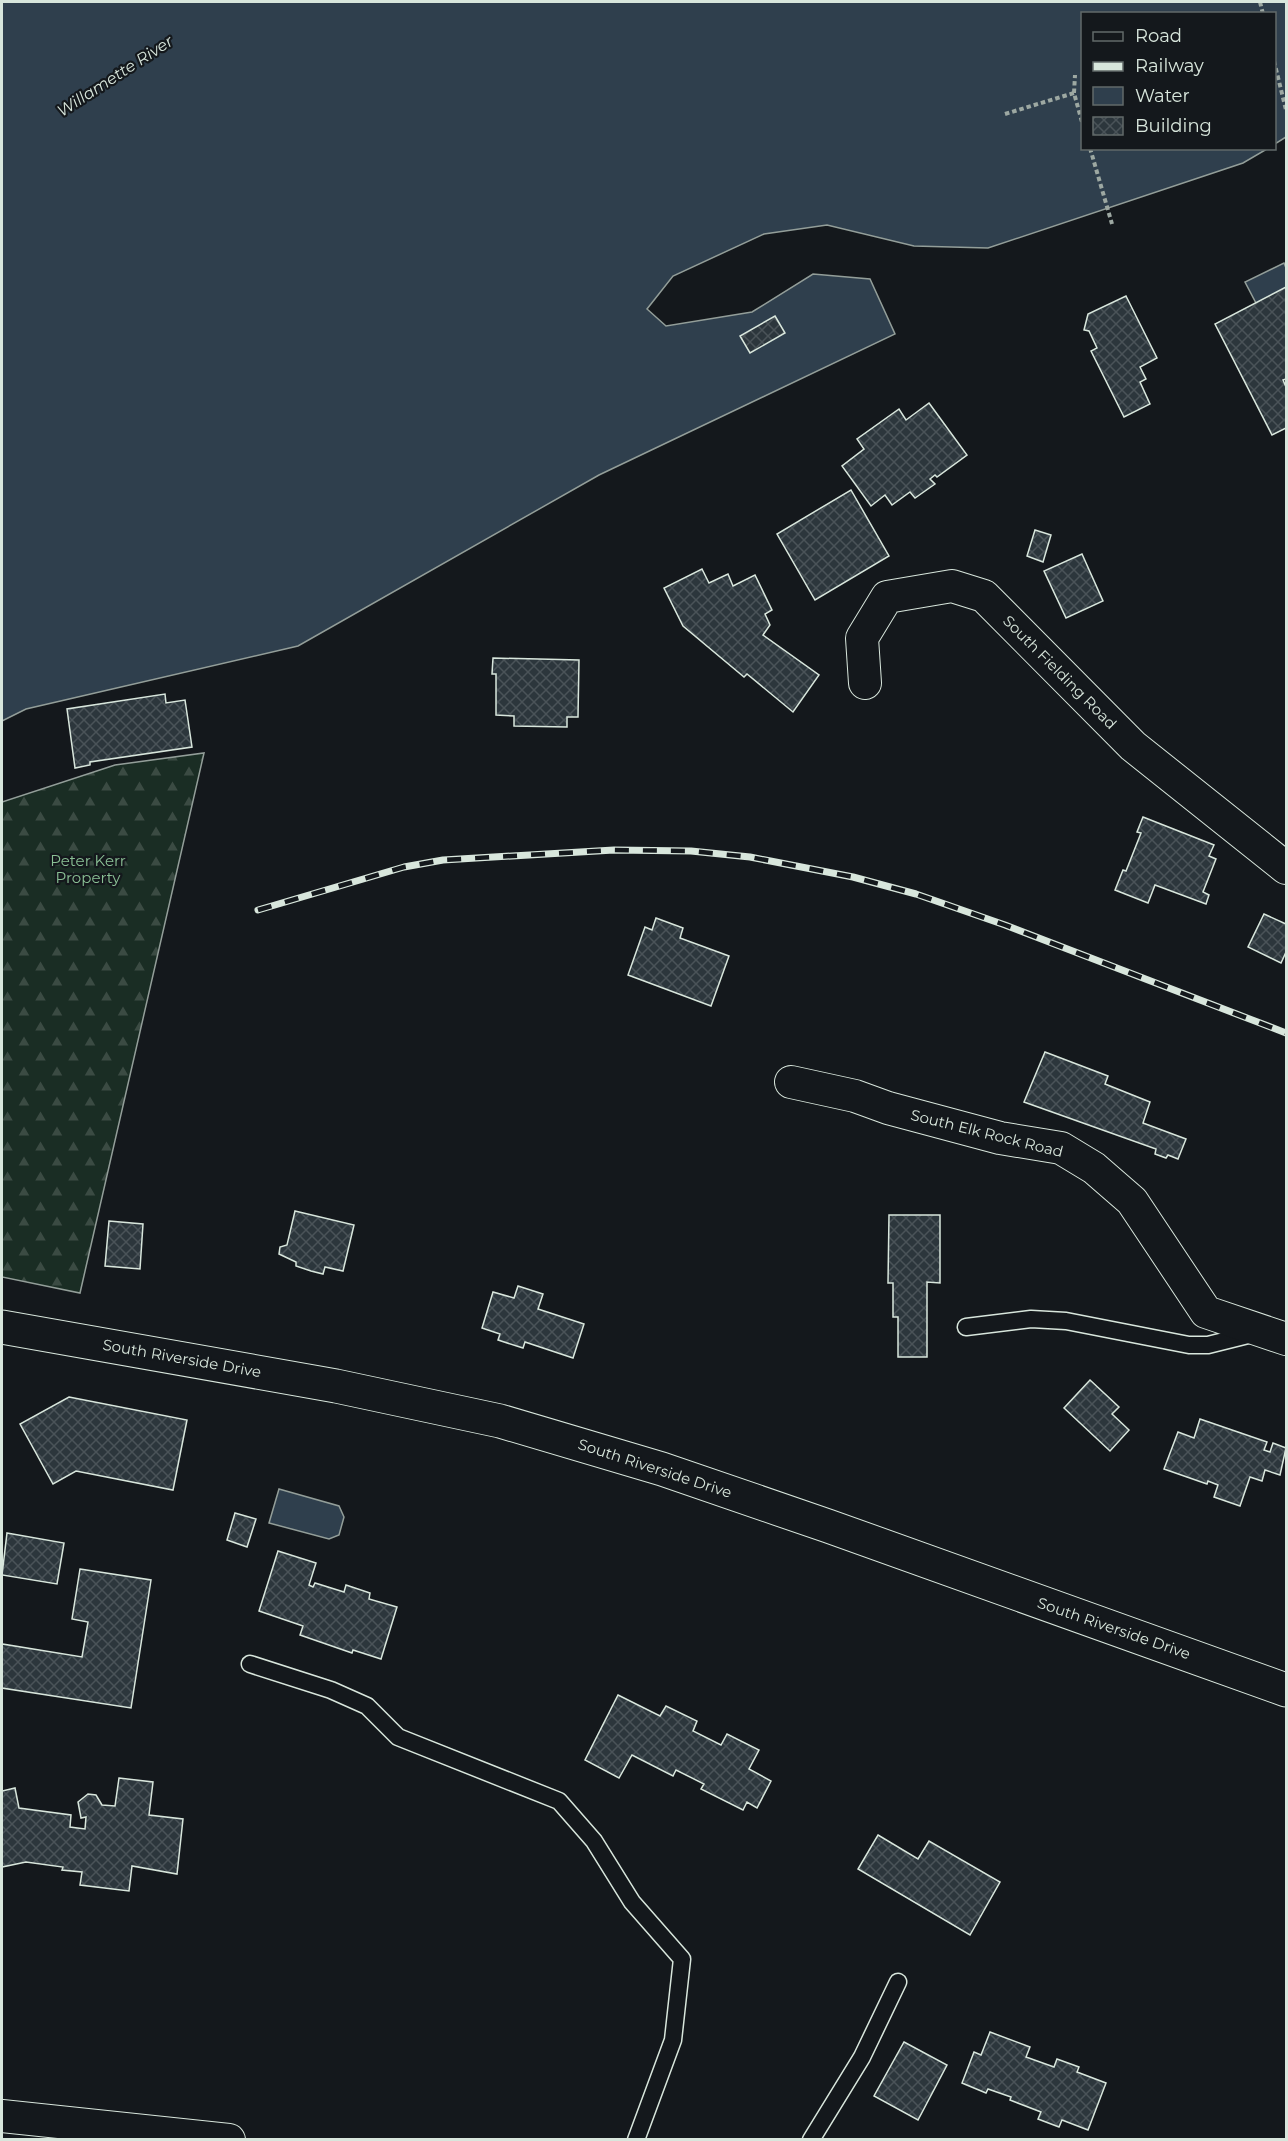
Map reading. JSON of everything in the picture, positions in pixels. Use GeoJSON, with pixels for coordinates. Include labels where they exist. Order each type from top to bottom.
{"type":"FeatureCollection","features":[{"type":"Feature","properties":{"kind":"main road","name":"South Riverside Drive"},"geometry":{"type":"LineString","coordinates":[[2,1327],[336,1386],[500,1421],[662,1470],[828,1526],[1287,1690]]}},
{"type":"Feature","properties":{"kind":"street","name":"South Fielding Road"},"geometry":{"type":"LineString","coordinates":[[865,683],[862,638],[887,597],[952,586],[984,596],[1133,746],[1287,868]]}},
{"type":"Feature","properties":{"kind":"street","name":"South Elk Rock Road"},"geometry":{"type":"LineString","coordinates":[[791,1082],[855,1096],[888,1108],[1000,1138],[1061,1148],[1094,1167],[1132,1201],[1206,1312],[1275,1335]]}},
{"type":"Feature","properties":{"kind":"street"},"geometry":{"type":"LineString","coordinates":[[2,2115],[229,2139]]}},
{"type":"Feature","properties":{"kind":"lane"},"geometry":{"type":"LineString","coordinates":[[966,1327],[1031,1319],[1066,1321],[1175,1343],[1208,1345],[1275,1335]]}},
{"type":"Feature","properties":{"kind":"lane"},"geometry":{"type":"LineString","coordinates":[[250,1664],[331,1690],[367,1706],[398,1737],[560,1801],[594,1841],[632,1902],[682,1959],[673,2040],[636,2139]]}},
{"type":"Feature","properties":{"kind":"lane"},"geometry":{"type":"LineString","coordinates":[[811,2139],[862,2057],[898,1982]]}},
{"type":"Feature","properties":{"kind":"path"},"geometry":{"type":"LineString","coordinates":[[1276,65],[1287,110]]}},
{"type":"Feature","properties":{"kind":"path"},"geometry":{"type":"LineString","coordinates":[[1075,75],[1074,93],[1081,116]]}},
{"type":"Feature","properties":{"kind":"path"},"geometry":{"type":"LineString","coordinates":[[1005,114],[1074,93]]}},
{"type":"Feature","properties":{"kind":"path"},"geometry":{"type":"LineString","coordinates":[[1091,150],[1112,224]]}},
{"type":"Feature","properties":{"kind":"green space","name":"Peter Kerr Property"},"geometry":{"type":"Polygon","coordinates":[[[204,753],[80,1293],[2,1277],[2,802],[115,765],[204,753]]]}},
{"type":"Feature","properties":{"kind":"water","name":"Willamette River"},"geometry":{"type":"Polygon","coordinates":[[[2,2],[1286,2],[1286,137],[1276,143],[1276,12],[1081,12],[1081,150],[1265,150],[1243,163],[988,248],[914,246],[827,225],[764,234],[673,276],[647,309],[666,326],[752,312],[813,274],[870,279],[895,334],[599,475],[298,646],[26,709],[2,721],[2,2]]]}},
{"type":"Feature","properties":{"kind":"water"},"geometry":{"type":"Polygon","coordinates":[[[1284,263],[1286,290],[1257,305],[1245,282],[1284,263]]]}},
{"type":"Feature","properties":{"kind":"water"},"geometry":{"type":"Polygon","coordinates":[[[279,1489],[339,1506],[344,1517],[339,1535],[329,1539],[269,1523],[279,1489]]]}},
{"type":"Feature","properties":{"kind":"building"},"geometry":{"type":"Polygon","coordinates":[[[1286,287],[1286,379],[1283,380],[1286,387],[1286,428],[1272,435],[1215,324],[1286,287]]]}},
{"type":"Feature","properties":{"kind":"building"},"geometry":{"type":"Polygon","coordinates":[[[1126,296],[1157,358],[1140,367],[1146,379],[1140,382],[1150,404],[1124,417],[1091,351],[1097,348],[1089,331],[1084,330],[1088,314],[1126,296]]]}},
{"type":"Feature","properties":{"kind":"building"},"geometry":{"type":"Polygon","coordinates":[[[775,316],[785,333],[750,353],[740,336],[775,316]]]}},
{"type":"Feature","properties":{"kind":"building"},"geometry":{"type":"Polygon","coordinates":[[[929,403],[967,455],[937,477],[935,475],[930,479],[935,484],[915,498],[910,492],[892,505],[885,495],[871,506],[842,466],[864,449],[857,439],[899,409],[906,420],[929,403]]]}},
{"type":"Feature","properties":{"kind":"building"},"geometry":{"type":"Polygon","coordinates":[[[851,490],[889,556],[815,600],[777,534],[851,490]]]}},
{"type":"Feature","properties":{"kind":"building"},"geometry":{"type":"Polygon","coordinates":[[[1035,530],[1051,535],[1043,562],[1027,556],[1035,530]]]}},
{"type":"Feature","properties":{"kind":"building"},"geometry":{"type":"Polygon","coordinates":[[[1082,554],[1103,601],[1066,618],[1044,571],[1082,554]]]}},
{"type":"Feature","properties":{"kind":"building"},"geometry":{"type":"Polygon","coordinates":[[[702,569],[709,583],[728,574],[733,586],[755,575],[772,610],[765,614],[770,625],[763,635],[819,675],[793,712],[747,674],[744,677],[683,626],[664,588],[702,569]]]}},
{"type":"Feature","properties":{"kind":"building"},"geometry":{"type":"Polygon","coordinates":[[[493,658],[579,660],[578,717],[567,717],[567,727],[514,726],[514,716],[496,715],[496,674],[492,674],[493,658]]]}},
{"type":"Feature","properties":{"kind":"building"},"geometry":{"type":"Polygon","coordinates":[[[165,694],[166,703],[185,700],[192,747],[90,762],[90,765],[75,768],[67,709],[165,694]]]}},
{"type":"Feature","properties":{"kind":"building"},"geometry":{"type":"Polygon","coordinates":[[[1143,817],[1214,845],[1209,856],[1216,859],[1203,892],[1209,895],[1206,904],[1155,885],[1148,903],[1115,890],[1123,870],[1126,871],[1141,833],[1137,832],[1143,817]]]}},
{"type":"Feature","properties":{"kind":"building"},"geometry":{"type":"Polygon","coordinates":[[[1264,914],[1286,924],[1286,952],[1281,963],[1248,947],[1264,914]]]}},
{"type":"Feature","properties":{"kind":"building"},"geometry":{"type":"Polygon","coordinates":[[[656,918],[683,928],[680,938],[729,956],[711,1006],[628,975],[645,927],[652,930],[656,918]]]}},
{"type":"Feature","properties":{"kind":"building"},"geometry":{"type":"Polygon","coordinates":[[[1045,1052],[1108,1076],[1105,1084],[1150,1102],[1143,1123],[1186,1139],[1178,1159],[1155,1154],[1156,1149],[1024,1102],[1045,1052]]]}},
{"type":"Feature","properties":{"kind":"building"},"geometry":{"type":"Polygon","coordinates":[[[295,1211],[354,1225],[343,1271],[325,1267],[323,1274],[311,1271],[296,1266],[296,1262],[279,1254],[280,1247],[287,1245],[295,1211]]]}},
{"type":"Feature","properties":{"kind":"building"},"geometry":{"type":"Polygon","coordinates":[[[889,1215],[940,1215],[940,1283],[927,1282],[927,1357],[898,1357],[898,1317],[893,1317],[893,1283],[888,1283],[889,1215]]]}},
{"type":"Feature","properties":{"kind":"building"},"geometry":{"type":"Polygon","coordinates":[[[109,1221],[143,1224],[140,1269],[105,1266],[109,1221]]]}},
{"type":"Feature","properties":{"kind":"building"},"geometry":{"type":"Polygon","coordinates":[[[518,1286],[543,1294],[538,1309],[584,1324],[573,1358],[525,1342],[523,1348],[498,1340],[500,1334],[482,1328],[493,1292],[514,1298],[518,1286]]]}},
{"type":"Feature","properties":{"kind":"building"},"geometry":{"type":"Polygon","coordinates":[[[1090,1380],[1119,1407],[1112,1414],[1129,1430],[1110,1451],[1064,1408],[1090,1380]]]}},
{"type":"Feature","properties":{"kind":"building"},"geometry":{"type":"Polygon","coordinates":[[[69,1397],[187,1420],[173,1490],[76,1471],[53,1484],[20,1424],[69,1397]]]}},
{"type":"Feature","properties":{"kind":"building"},"geometry":{"type":"Polygon","coordinates":[[[1200,1419],[1267,1442],[1264,1450],[1270,1452],[1273,1443],[1286,1448],[1280,1475],[1265,1470],[1262,1481],[1250,1477],[1240,1506],[1214,1497],[1218,1485],[1208,1481],[1207,1484],[1164,1469],[1178,1432],[1194,1438],[1200,1419]]]}},
{"type":"Feature","properties":{"kind":"building"},"geometry":{"type":"Polygon","coordinates":[[[235,1513],[256,1519],[247,1547],[227,1540],[235,1513]]]}},
{"type":"Feature","properties":{"kind":"building"},"geometry":{"type":"Polygon","coordinates":[[[7,1533],[64,1543],[57,1584],[2,1575],[7,1533]]]}},
{"type":"Feature","properties":{"kind":"building"},"geometry":{"type":"Polygon","coordinates":[[[278,1551],[316,1563],[309,1585],[313,1587],[315,1583],[344,1592],[346,1585],[370,1593],[369,1599],[397,1607],[381,1659],[353,1650],[352,1653],[300,1635],[303,1626],[259,1611],[278,1551]]]}},
{"type":"Feature","properties":{"kind":"building"},"geometry":{"type":"Polygon","coordinates":[[[80,1569],[151,1580],[131,1708],[2,1688],[2,1644],[82,1657],[88,1622],[72,1619],[80,1569]]]}},
{"type":"Feature","properties":{"kind":"building"},"geometry":{"type":"Polygon","coordinates":[[[618,1695],[660,1716],[666,1706],[697,1721],[693,1731],[721,1745],[727,1734],[759,1750],[749,1769],[771,1781],[757,1808],[747,1802],[743,1810],[701,1789],[704,1784],[676,1770],[673,1776],[632,1755],[619,1778],[585,1760],[618,1695]]]}},
{"type":"Feature","properties":{"kind":"building"},"geometry":{"type":"Polygon","coordinates":[[[119,1778],[153,1782],[149,1815],[183,1819],[177,1874],[132,1866],[129,1891],[80,1885],[82,1872],[62,1870],[63,1867],[26,1862],[2,1867],[2,1791],[15,1788],[19,1808],[71,1815],[70,1827],[85,1829],[86,1817],[81,1818],[78,1802],[88,1794],[96,1795],[102,1805],[115,1806],[119,1778]]]}},
{"type":"Feature","properties":{"kind":"building"},"geometry":{"type":"Polygon","coordinates":[[[878,1835],[918,1859],[929,1841],[1000,1882],[970,1935],[858,1869],[878,1835]]]}},
{"type":"Feature","properties":{"kind":"building"},"geometry":{"type":"Polygon","coordinates":[[[990,2032],[1030,2047],[1026,2057],[1054,2067],[1057,2059],[1079,2067],[1077,2072],[1106,2083],[1088,2130],[1062,2120],[1059,2127],[1038,2119],[1041,2112],[1010,2100],[1011,2097],[988,2089],[986,2093],[962,2083],[974,2052],[981,2055],[990,2032]]]}},
{"type":"Feature","properties":{"kind":"building"},"geometry":{"type":"Polygon","coordinates":[[[904,2042],[947,2065],[918,2120],[874,2096],[904,2042]]]}},
{"type":"Feature","properties":{"kind":"railway"},"geometry":{"type":"LineString","coordinates":[[258,910],[404,867],[443,860],[614,850],[691,851],[750,857],[853,877],[916,894],[1005,925],[1286,1033]]}}]}
